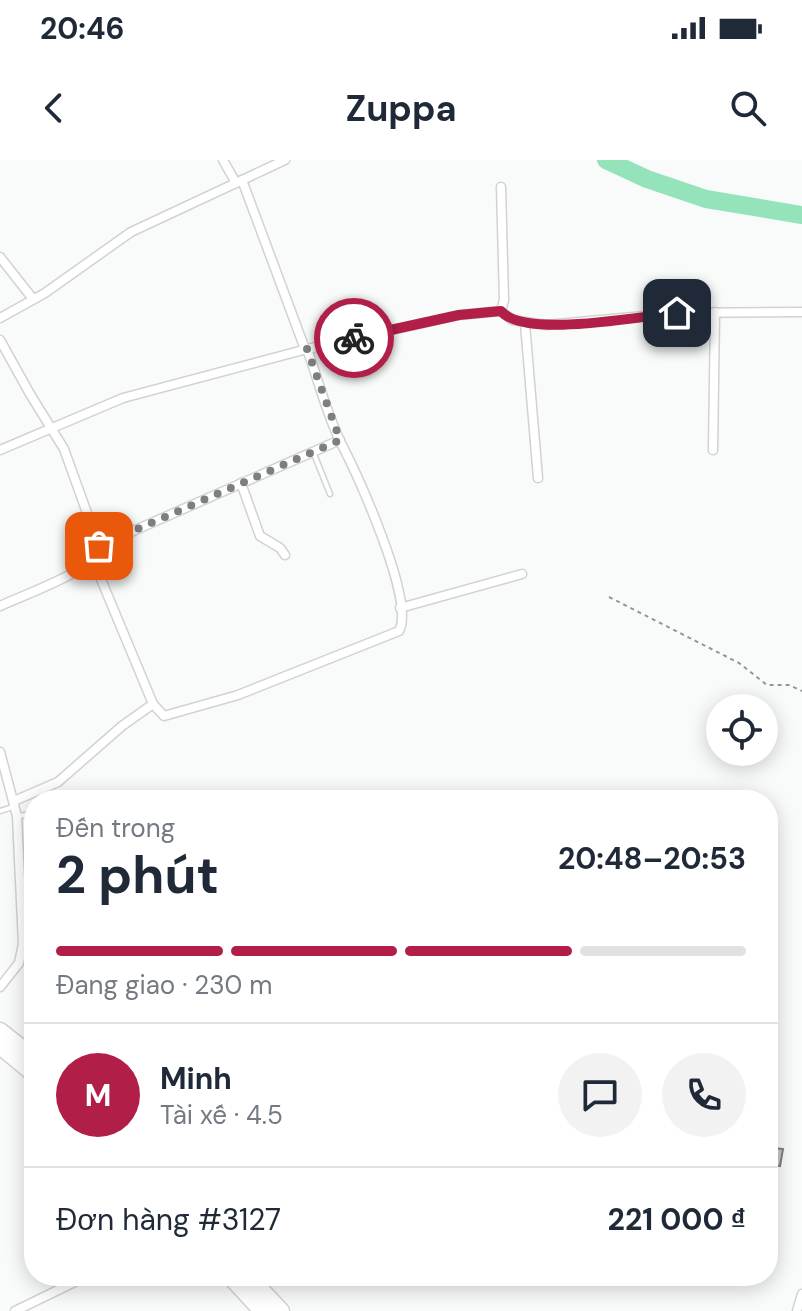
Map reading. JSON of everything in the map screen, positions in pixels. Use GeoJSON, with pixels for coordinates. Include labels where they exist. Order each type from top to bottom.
{"type":"FeatureCollection","features":[{"type":"Feature","properties":{"kind":"highway"},"geometry":{"type":"LineString","coordinates":[[0,1031],[24,1056]]}},
{"type":"Feature","properties":{"kind":"highway"},"geometry":{"type":"LineString","coordinates":[[0,1046],[24,1061]]}},
{"type":"Feature","properties":{"kind":"highway"},"geometry":{"type":"LineString","coordinates":[[239,1286],[262,1311]]}},
{"type":"Feature","properties":{"kind":"highway"},"geometry":{"type":"LineString","coordinates":[[257,1286],[281,1311]]}},
{"type":"Feature","properties":{"kind":"street"},"geometry":{"type":"LineString","coordinates":[[93,560],[153,704],[161,715],[172,716],[271,683],[399,631],[402,625],[383,537],[340,440],[239,181],[223,160]]}},
{"type":"Feature","properties":{"kind":"street"},"geometry":{"type":"LineString","coordinates":[[0,318],[70,277],[131,232],[285,160]]}},
{"type":"Feature","properties":{"kind":"street"},"geometry":{"type":"LineString","coordinates":[[501,187],[504,300],[501,311]]}},
{"type":"Feature","properties":{"kind":"street"},"geometry":{"type":"LineString","coordinates":[[0,257],[33,299]]}},
{"type":"Feature","properties":{"kind":"street"},"geometry":{"type":"LineString","coordinates":[[0,450],[123,398],[306,349],[459,315],[501,311],[512,320],[525,324],[557,325],[656,315],[802,312]]}},
{"type":"Feature","properties":{"kind":"street"},"geometry":{"type":"LineString","coordinates":[[713,450],[715,312]]}},
{"type":"Feature","properties":{"kind":"street"},"geometry":{"type":"LineString","coordinates":[[525,324],[538,478]]}},
{"type":"Feature","properties":{"kind":"street"},"geometry":{"type":"LineString","coordinates":[[0,340],[64,449],[99,546],[99,554],[93,560],[0,606]]}},
{"type":"Feature","properties":{"kind":"street"},"geometry":{"type":"LineString","coordinates":[[99,546],[340,440]]}},
{"type":"Feature","properties":{"kind":"street"},"geometry":{"type":"LineString","coordinates":[[241,483],[260,536],[280,548],[285,555]]}},
{"type":"Feature","properties":{"kind":"street"},"geometry":{"type":"LineString","coordinates":[[400,608],[522,574]]}},
{"type":"Feature","properties":{"kind":"street"},"geometry":{"type":"LineString","coordinates":[[43,790],[58,782],[122,726],[153,704]]}},
{"type":"Feature","properties":{"kind":"street"},"geometry":{"type":"LineString","coordinates":[[0,752],[17,816],[22,894],[21,958],[0,987]]}},
{"type":"Feature","properties":{"kind":"street"},"geometry":{"type":"LineString","coordinates":[[15,804],[24,800]]}},
{"type":"Feature","properties":{"kind":"street"},"geometry":{"type":"LineString","coordinates":[[15,1311],[66,1286]]}},
{"type":"Feature","properties":{"kind":"street"},"geometry":{"type":"LineString","coordinates":[[797,1311],[802,1294]]}},
{"type":"Feature","properties":{"kind":"lane"},"geometry":{"type":"LineString","coordinates":[[313,452],[330,494]]}},
{"type":"Feature","properties":{"kind":"lane"},"geometry":{"type":"LineString","coordinates":[[0,811],[15,804]]}},
{"type":"Feature","properties":{"kind":"lane"},"geometry":{"type":"LineString","coordinates":[[17,816],[24,815]]}},
{"type":"Feature","properties":{"kind":"path"},"geometry":{"type":"LineString","coordinates":[[609,597],[739,663],[767,685],[789,685],[802,691]]}},
{"type":"Feature","properties":{"kind":"building"},"geometry":{"type":"Polygon","coordinates":[[[778,1148],[783,1149],[778,1166],[778,1148]]]}},
{"type":"Feature","properties":{"kind":"waterway"},"geometry":{"type":"LineString","coordinates":[[606,160],[647,179],[706,199],[802,215]]}},
{"type":"Feature","properties":{"kind":"way so far"},"geometry":{"type":"LineString","coordinates":[[99,546],[340,440],[307,349],[354,338]]}},
{"type":"Feature","properties":{"kind":"route"},"geometry":{"type":"LineString","coordinates":[[354,338],[477,312],[501,311],[512,320],[546,325],[677,313]]}}]}
